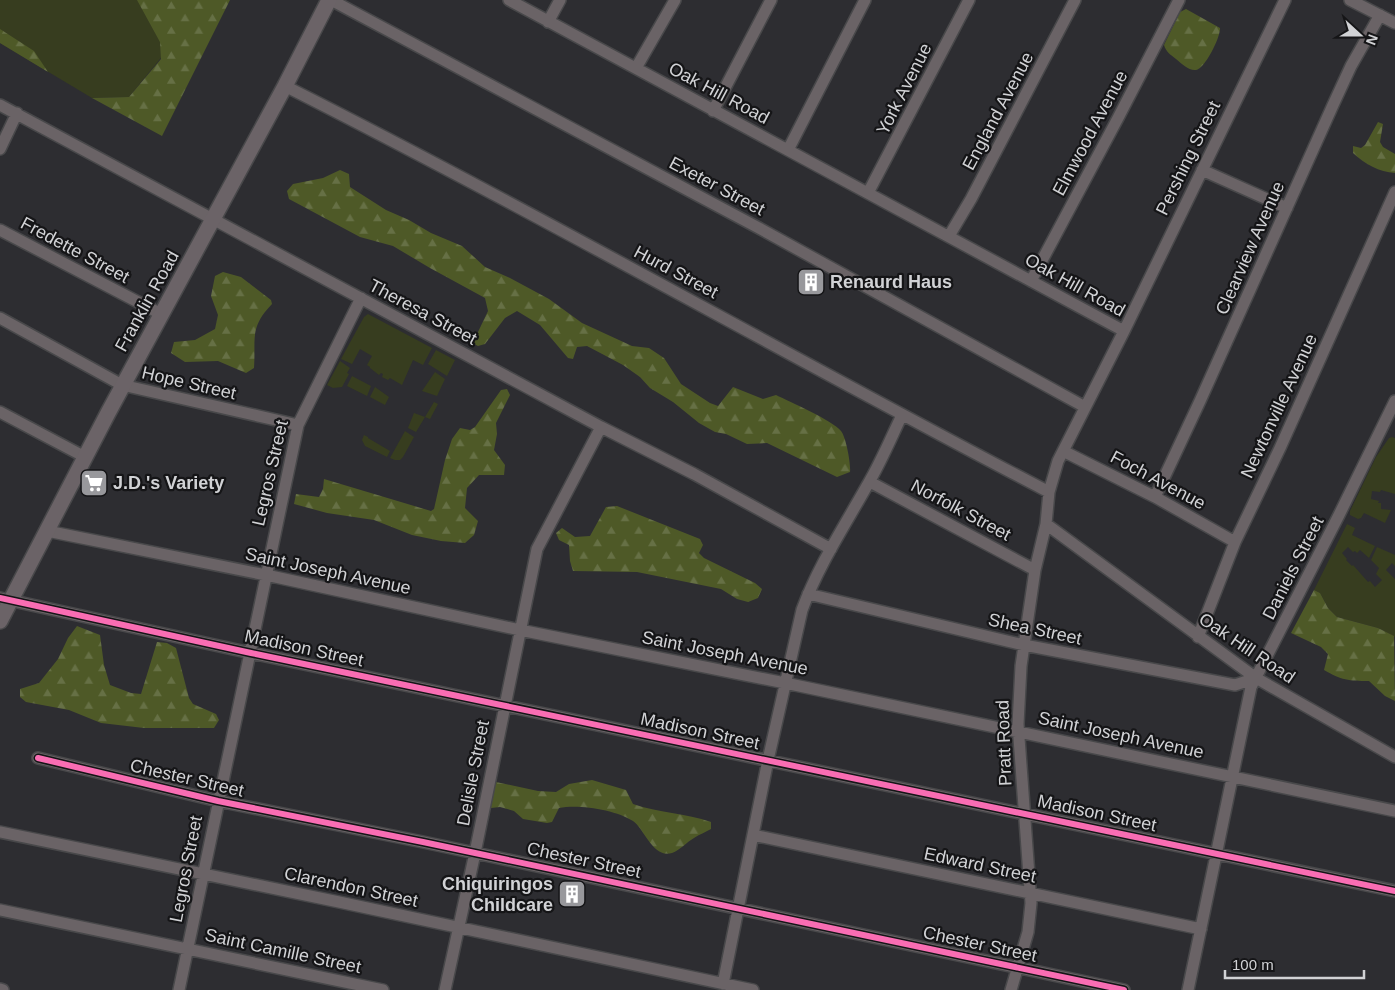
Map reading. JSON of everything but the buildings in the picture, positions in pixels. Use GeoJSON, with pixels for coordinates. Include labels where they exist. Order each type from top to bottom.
{"type":"FeatureCollection","features":[{"type":"Feature","properties":{"kind":"main road","name":"Franklin Road"},"geometry":{"type":"LineString","coordinates":[[0,621],[6,599],[47,532],[122,386],[330,0]]}},
{"type":"Feature","properties":{"kind":"street","name":"Exeter Street"},"geometry":{"type":"LineString","coordinates":[[330,0],[757,227],[1084,407]]}},
{"type":"Feature","properties":{"kind":"street","name":"Oak Hill Road"},"geometry":{"type":"LineString","coordinates":[[510,0],[1124,331],[1063,451],[1049,492],[1046,524],[1256,678],[1395,757]]}},
{"type":"Feature","properties":{"kind":"street"},"geometry":{"type":"LineString","coordinates":[[548,22],[560,0]]}},
{"type":"Feature","properties":{"kind":"street"},"geometry":{"type":"LineString","coordinates":[[636,68],[675,0]]}},
{"type":"Feature","properties":{"kind":"street"},"geometry":{"type":"LineString","coordinates":[[713,111],[771,0]]}},
{"type":"Feature","properties":{"kind":"street"},"geometry":{"type":"LineString","coordinates":[[788,150],[865,0]]}},
{"type":"Feature","properties":{"kind":"street","name":"York Avenue"},"geometry":{"type":"LineString","coordinates":[[868,193],[970,0]]}},
{"type":"Feature","properties":{"kind":"street","name":"England Avenue"},"geometry":{"type":"LineString","coordinates":[[949,236],[971,199],[1075,0]]}},
{"type":"Feature","properties":{"kind":"street","name":"Elmwood Avenue"},"geometry":{"type":"LineString","coordinates":[[1032,281],[1179,0]]}},
{"type":"Feature","properties":{"kind":"street","name":"Pershing Street"},"geometry":{"type":"LineString","coordinates":[[1124,331],[1285,0]]}},
{"type":"Feature","properties":{"kind":"street"},"geometry":{"type":"LineString","coordinates":[[1350,0],[1395,23]]}},
{"type":"Feature","properties":{"kind":"street","name":"Clearview Avenue"},"geometry":{"type":"LineString","coordinates":[[1155,497],[1200,401],[1332,105],[1380,15]]}},
{"type":"Feature","properties":{"kind":"street","name":"Hurd Street"},"geometry":{"type":"LineString","coordinates":[[285,86],[1049,492]]}},
{"type":"Feature","properties":{"kind":"street","name":"Theresa Street"},"geometry":{"type":"LineString","coordinates":[[0,105],[601,428],[694,474],[831,549]]}},
{"type":"Feature","properties":{"kind":"street"},"geometry":{"type":"LineString","coordinates":[[0,149],[17,113]]}},
{"type":"Feature","properties":{"kind":"street"},"geometry":{"type":"LineString","coordinates":[[1202,170],[1287,208]]}},
{"type":"Feature","properties":{"kind":"street","name":"Newtonville Avenue"},"geometry":{"type":"LineString","coordinates":[[1198,636],[1235,542],[1284,440],[1395,192]]}},
{"type":"Feature","properties":{"kind":"street","name":"Fredette Street"},"geometry":{"type":"LineString","coordinates":[[0,230],[161,314]]}},
{"type":"Feature","properties":{"kind":"street","name":"Legros Street"},"geometry":{"type":"LineString","coordinates":[[179,990],[298,425],[361,298]]}},
{"type":"Feature","properties":{"kind":"street","name":"Hope Street"},"geometry":{"type":"LineString","coordinates":[[0,318],[122,386],[298,425]]}},
{"type":"Feature","properties":{"kind":"street","name":"Daniels Street"},"geometry":{"type":"LineString","coordinates":[[1188,990],[1249,695],[1395,401]]}},
{"type":"Feature","properties":{"kind":"street"},"geometry":{"type":"LineString","coordinates":[[0,412],[85,457]]}},
{"type":"Feature","properties":{"kind":"street"},"geometry":{"type":"LineString","coordinates":[[723,984],[768,760],[802,610],[831,549],[870,482],[902,415]]}},
{"type":"Feature","properties":{"kind":"street","name":"Delisle Street"},"geometry":{"type":"LineString","coordinates":[[445,990],[537,549],[601,428]]}},
{"type":"Feature","properties":{"kind":"street","name":"Foch Avenue"},"geometry":{"type":"LineString","coordinates":[[1063,451],[1155,497],[1235,542]]}},
{"type":"Feature","properties":{"kind":"street","name":"Norfolk Street"},"geometry":{"type":"LineString","coordinates":[[870,482],[1035,570]]}},
{"type":"Feature","properties":{"kind":"street","name":"Pratt Road"},"geometry":{"type":"LineString","coordinates":[[1011,990],[1030,922],[1030,894],[1019,732],[1024,645],[1035,570],[1046,524]]}},
{"type":"Feature","properties":{"kind":"street","name":"Saint Joseph Avenue"},"geometry":{"type":"LineString","coordinates":[[47,532],[266,575],[520,630],[785,683],[1395,811]]}},
{"type":"Feature","properties":{"kind":"street","name":"Shea Street"},"geometry":{"type":"LineString","coordinates":[[808,594],[1024,645],[1235,685],[1256,678]]}},
{"type":"Feature","properties":{"kind":"street","name":"Madison Street"},"geometry":{"type":"LineString","coordinates":[[6,599],[251,653],[1395,891]]}},
{"type":"Feature","properties":{"kind":"street","name":"Chester Street"},"geometry":{"type":"LineString","coordinates":[[38,758],[218,801],[475,853],[1124,990]]}},
{"type":"Feature","properties":{"kind":"street","name":"Clarendon Street"},"geometry":{"type":"LineString","coordinates":[[0,832],[458,927],[708,986],[723,984],[753,990]]}},
{"type":"Feature","properties":{"kind":"street","name":"Edward Street"},"geometry":{"type":"LineString","coordinates":[[753,836],[1201,929]]}},
{"type":"Feature","properties":{"kind":"street","name":"Saint Camille Street"},"geometry":{"type":"LineString","coordinates":[[0,910],[383,990]]}},
{"type":"Feature","properties":{"kind":"green space"},"geometry":{"type":"Polygon","coordinates":[[[0,0],[165,0],[169,48],[129,97],[92,98],[0,43],[0,0]]]}},
{"type":"Feature","properties":{"kind":"green space"},"geometry":{"type":"Polygon","coordinates":[[[137,0],[230,0],[162,136],[92,98],[129,97],[161,59],[160,42],[137,0]]]}},
{"type":"Feature","properties":{"kind":"green space"},"geometry":{"type":"Polygon","coordinates":[[[1186,9],[1220,28],[1212,52],[1204,64],[1196,70],[1183,65],[1166,50],[1164,45],[1180,12],[1186,9]]]}},
{"type":"Feature","properties":{"kind":"green space"},"geometry":{"type":"Polygon","coordinates":[[[0,29],[34,51],[48,72],[0,43],[0,29]]]}},
{"type":"Feature","properties":{"kind":"green space"},"geometry":{"type":"Polygon","coordinates":[[[1378,122],[1383,124],[1380,142],[1383,147],[1395,154],[1395,173],[1372,167],[1353,153],[1353,146],[1361,148],[1365,145],[1378,122]]]}},
{"type":"Feature","properties":{"kind":"green space"},"geometry":{"type":"Polygon","coordinates":[[[340,170],[349,174],[350,187],[386,210],[409,220],[431,233],[462,246],[485,267],[549,299],[582,323],[632,346],[649,348],[664,358],[681,384],[710,403],[718,406],[733,387],[763,399],[776,395],[829,422],[843,434],[848,451],[850,472],[837,477],[767,443],[747,444],[726,434],[715,432],[699,423],[673,402],[650,388],[640,377],[623,365],[587,346],[577,347],[573,359],[568,358],[540,325],[517,311],[505,318],[485,344],[478,346],[472,343],[473,335],[478,332],[488,311],[485,298],[393,246],[360,237],[289,199],[287,191],[293,184],[323,178],[340,170]]]}},
{"type":"Feature","properties":{"kind":"green space"},"geometry":{"type":"Polygon","coordinates":[[[223,272],[241,277],[271,300],[272,304],[257,327],[254,368],[246,373],[218,361],[185,362],[171,353],[174,342],[195,340],[215,329],[218,315],[211,296],[215,276],[223,272]]]}},
{"type":"Feature","properties":{"kind":"green space"},"geometry":{"type":"Polygon","coordinates":[[[368,314],[432,348],[423,365],[413,360],[402,385],[390,378],[388,380],[382,377],[383,374],[379,375],[370,368],[367,365],[372,356],[360,349],[352,364],[341,359],[364,317],[368,314]]]}},
{"type":"Feature","properties":{"kind":"green space"},"geometry":{"type":"Polygon","coordinates":[[[436,350],[455,360],[447,376],[428,364],[436,350]]]}},
{"type":"Feature","properties":{"kind":"green space"},"geometry":{"type":"Polygon","coordinates":[[[340,361],[350,368],[347,373],[349,374],[342,387],[333,388],[327,385],[340,361]]]}},
{"type":"Feature","properties":{"kind":"green space"},"geometry":{"type":"Polygon","coordinates":[[[435,372],[445,379],[437,396],[422,391],[435,372]]]}},
{"type":"Feature","properties":{"kind":"green space"},"geometry":{"type":"Polygon","coordinates":[[[352,376],[371,386],[367,396],[347,386],[352,376]]]}},
{"type":"Feature","properties":{"kind":"green space"},"geometry":{"type":"Polygon","coordinates":[[[375,387],[389,397],[385,405],[370,397],[375,387]]]}},
{"type":"Feature","properties":{"kind":"green space"},"geometry":{"type":"Polygon","coordinates":[[[507,389],[510,395],[496,423],[497,434],[494,450],[505,465],[504,475],[479,475],[467,488],[465,508],[478,521],[474,535],[465,543],[441,541],[412,535],[374,520],[327,513],[294,504],[296,494],[319,497],[323,489],[324,479],[431,511],[434,509],[445,460],[452,439],[460,428],[470,430],[475,427],[501,390],[507,389]]]}},
{"type":"Feature","properties":{"kind":"green space"},"geometry":{"type":"Polygon","coordinates":[[[434,402],[438,404],[430,419],[425,417],[434,402]]]}},
{"type":"Feature","properties":{"kind":"green space"},"geometry":{"type":"Polygon","coordinates":[[[414,413],[425,417],[416,432],[408,428],[414,413]]]}},
{"type":"Feature","properties":{"kind":"green space"},"geometry":{"type":"Polygon","coordinates":[[[405,431],[414,437],[403,457],[400,460],[390,458],[405,431]]]}},
{"type":"Feature","properties":{"kind":"green space"},"geometry":{"type":"Polygon","coordinates":[[[364,435],[390,451],[387,457],[365,446],[362,440],[364,435]]]}},
{"type":"Feature","properties":{"kind":"green space"},"geometry":{"type":"Polygon","coordinates":[[[1389,438],[1395,438],[1395,494],[1381,490],[1380,492],[1372,491],[1371,499],[1381,503],[1381,509],[1391,510],[1385,523],[1364,513],[1358,519],[1350,515],[1350,511],[1376,457],[1389,438]]]}},
{"type":"Feature","properties":{"kind":"green space"},"geometry":{"type":"Polygon","coordinates":[[[617,506],[700,539],[703,545],[699,553],[704,558],[755,583],[762,589],[758,598],[748,602],[737,599],[721,589],[637,572],[573,571],[569,545],[559,540],[556,533],[562,528],[575,537],[590,536],[606,507],[617,506]]]}},
{"type":"Feature","properties":{"kind":"green space"},"geometry":{"type":"Polygon","coordinates":[[[1347,524],[1355,528],[1352,535],[1375,546],[1369,558],[1360,550],[1357,553],[1353,552],[1348,547],[1342,553],[1346,560],[1375,587],[1382,580],[1376,574],[1379,568],[1371,560],[1377,547],[1395,555],[1395,566],[1392,563],[1386,570],[1395,579],[1395,637],[1378,628],[1337,617],[1328,608],[1320,593],[1314,590],[1347,524]]]}},
{"type":"Feature","properties":{"kind":"green space"},"geometry":{"type":"Polygon","coordinates":[[[1314,590],[1320,593],[1328,608],[1337,617],[1378,628],[1394,636],[1395,701],[1385,696],[1369,681],[1345,679],[1324,670],[1328,654],[1321,647],[1291,633],[1314,590]]]}},
{"type":"Feature","properties":{"kind":"green space"},"geometry":{"type":"Polygon","coordinates":[[[77,626],[100,635],[104,665],[110,685],[131,693],[141,694],[157,642],[167,643],[176,648],[189,698],[193,704],[216,714],[219,720],[214,728],[144,728],[101,723],[69,710],[26,702],[20,697],[20,689],[39,683],[58,659],[68,638],[77,626]]]}},
{"type":"Feature","properties":{"kind":"green space"},"geometry":{"type":"Polygon","coordinates":[[[592,780],[626,790],[633,804],[711,822],[711,829],[694,838],[675,852],[665,854],[659,852],[649,842],[633,821],[607,811],[577,807],[559,808],[552,822],[547,823],[523,819],[514,811],[500,807],[491,808],[490,801],[496,782],[538,791],[556,792],[569,784],[592,780]]]}},
{"type":"Feature","properties":{"kind":"cycle path"},"geometry":{"type":"LineString","coordinates":[[0,598],[251,653],[1395,891]]}},
{"type":"Feature","properties":{"kind":"cycle path"},"geometry":{"type":"LineString","coordinates":[[38,758],[218,801],[423,842],[1124,990]]}},
{"type":"Feature","properties":{"kind":"place","name":"Renaurd Haus"},"geometry":{"type":"Point","coordinates":[811,282]}},
{"type":"Feature","properties":{"kind":"place","name":"J.D.'s Variety"},"geometry":{"type":"Point","coordinates":[94,483]}},
{"type":"Feature","properties":{"kind":"place","name":"Chiquiringos Childcare"},"geometry":{"type":"Point","coordinates":[572,894]}}]}
